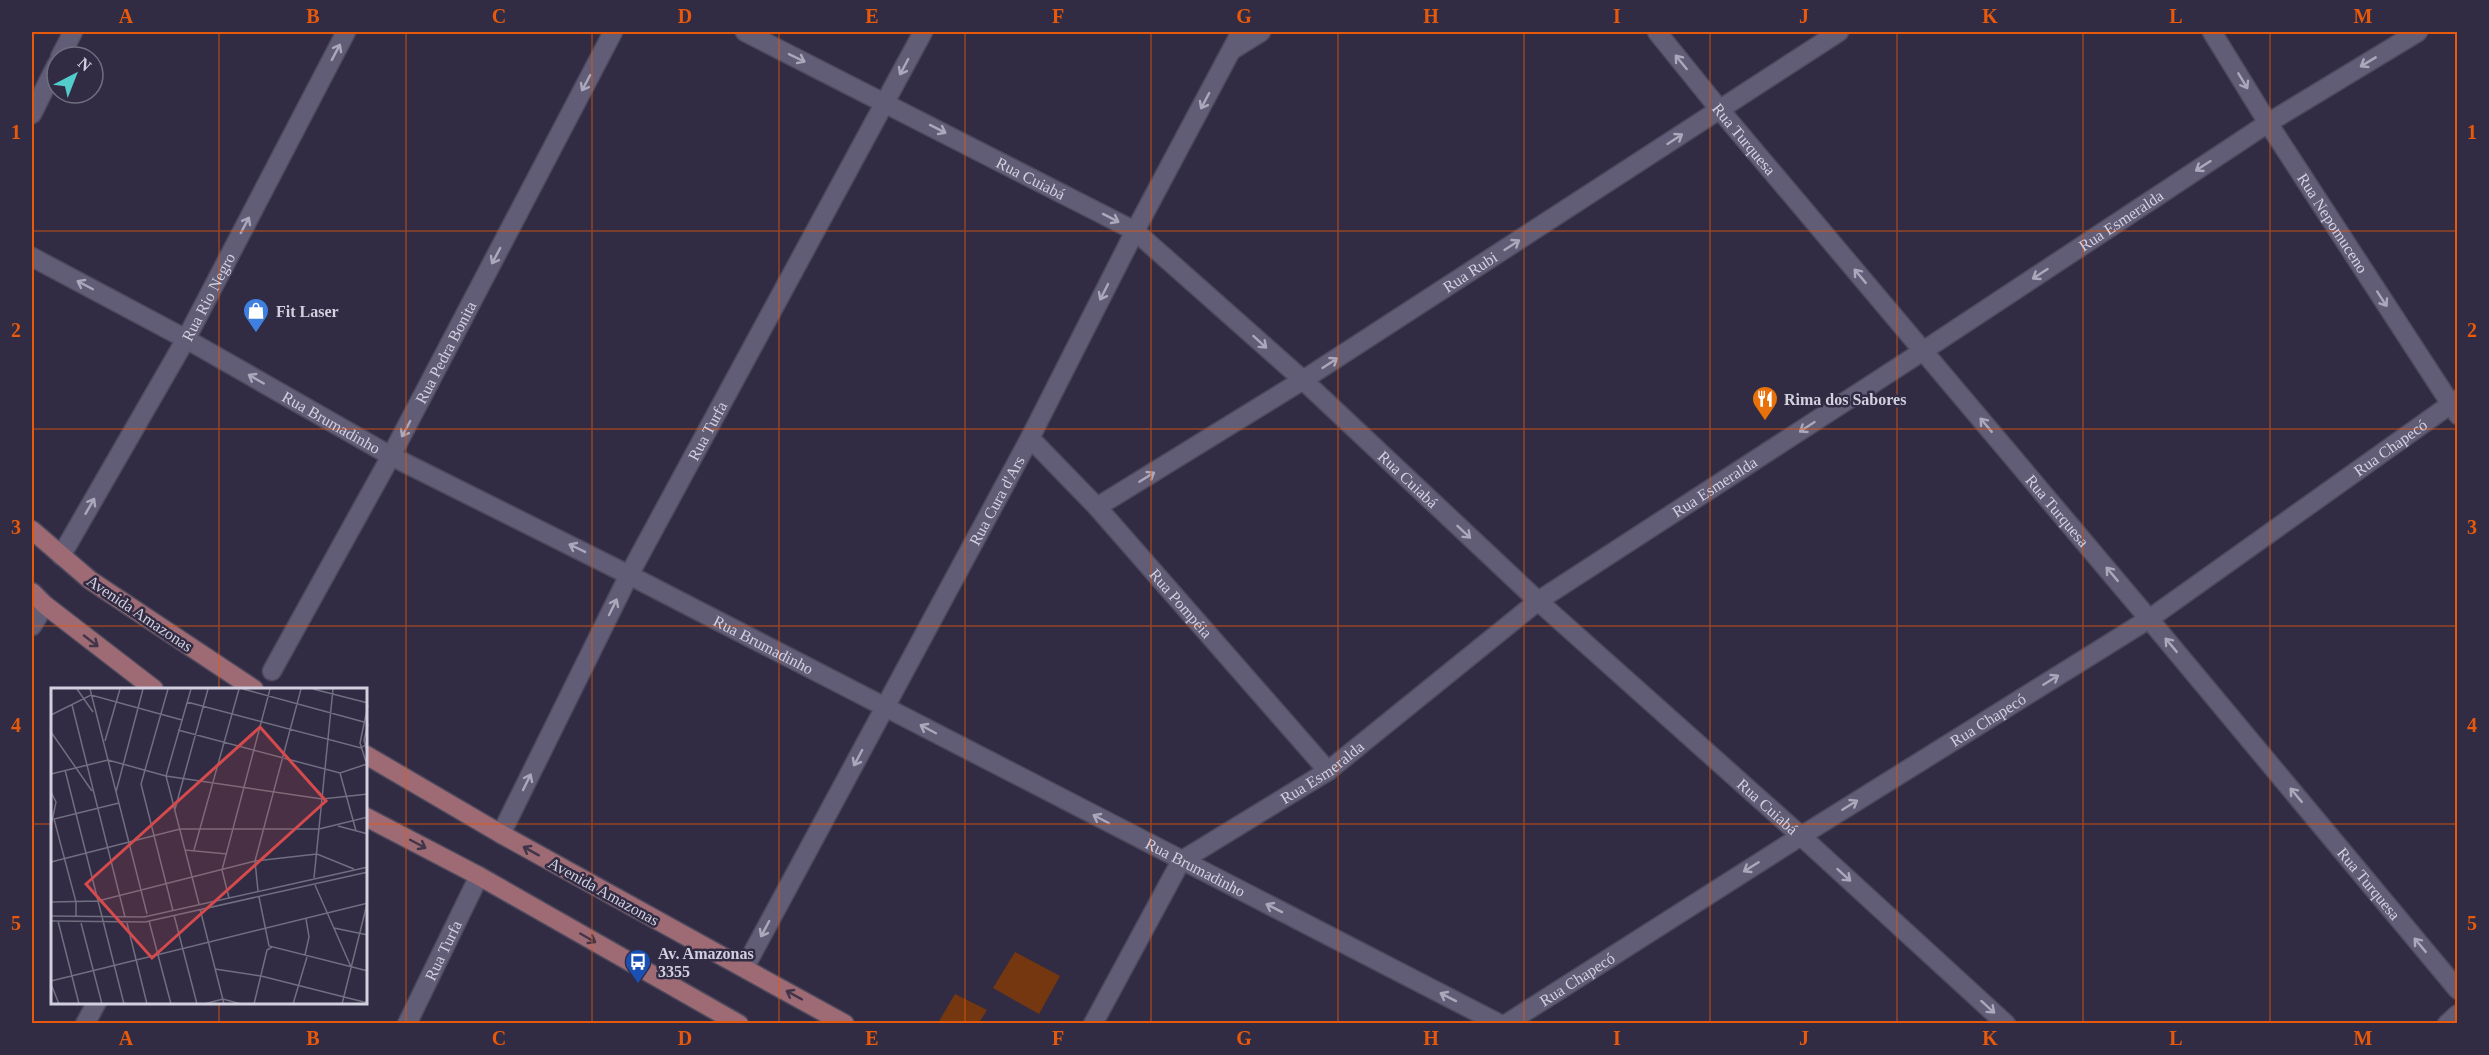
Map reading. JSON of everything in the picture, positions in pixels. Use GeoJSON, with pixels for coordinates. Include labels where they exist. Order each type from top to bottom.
{"type":"FeatureCollection","features":[{"type":"Feature","properties":{"kind":"main road","name":"Avenida Amazonas"},"geometry":{"type":"LineString","coordinates":[[32,530],[90,580],[252,688]]}},
{"type":"Feature","properties":{"kind":"main road"},"geometry":{"type":"LineString","coordinates":[[32,592],[45,605],[152,688]]}},
{"type":"Feature","properties":{"kind":"main road","name":"Avenida Amazonas"},"geometry":{"type":"LineString","coordinates":[[368,756],[501,834],[845,1023]]}},
{"type":"Feature","properties":{"kind":"main road"},"geometry":{"type":"LineString","coordinates":[[368,818],[479,876],[716,1018],[739,1023]]}},
{"type":"Feature","properties":{"kind":"street","name":"Rua Rio Negro"},"geometry":{"type":"LineString","coordinates":[[61,556],[186,339],[346,32]]}},
{"type":"Feature","properties":{"kind":"street","name":"Rua Pedra Bonita"},"geometry":{"type":"LineString","coordinates":[[272,670],[391,456],[613,32]]}},
{"type":"Feature","properties":{"kind":"street","name":"Rua Cuiabá"},"geometry":{"type":"LineString","coordinates":[[745,32],[1135,231],[1303,380],[1538,601],[2006,1023]]}},
{"type":"Feature","properties":{"kind":"street","name":"Rua Turfa"},"geometry":{"type":"LineString","coordinates":[[501,834],[629,574],[923,32]]}},
{"type":"Feature","properties":{"kind":"street","name":"Rua Cura d'Ars"},"geometry":{"type":"LineString","coordinates":[[745,968],[1030,438],[1135,231],[1241,32]]}},
{"type":"Feature","properties":{"kind":"street"},"geometry":{"type":"LineString","coordinates":[[1232,50],[1261,32]]}},
{"type":"Feature","properties":{"kind":"street","name":"Rua Turquesa"},"geometry":{"type":"LineString","coordinates":[[1657,32],[2457,990]]}},
{"type":"Feature","properties":{"kind":"street","name":"Rua Rubi"},"geometry":{"type":"LineString","coordinates":[[1097,507],[1303,380],[1839,32]]}},
{"type":"Feature","properties":{"kind":"street","name":"Rua Nepomuceno"},"geometry":{"type":"LineString","coordinates":[[2212,32],[2268,123],[2455,406]]}},
{"type":"Feature","properties":{"kind":"street","name":"Rua Esmeralda"},"geometry":{"type":"LineString","coordinates":[[1181,861],[1328,771],[1538,601],[2268,123],[2418,32]]}},
{"type":"Feature","properties":{"kind":"street"},"geometry":{"type":"LineString","coordinates":[[32,114],[45,88]]}},
{"type":"Feature","properties":{"kind":"street","name":"Rua Brumadinho"},"geometry":{"type":"LineString","coordinates":[[32,257],[186,339],[391,456],[629,574],[1181,861],[1500,1023]]}},
{"type":"Feature","properties":{"kind":"street","name":"Rua Chapecó"},"geometry":{"type":"LineString","coordinates":[[1506,1023],[2149,619],[2455,406]]}},
{"type":"Feature","properties":{"kind":"street","name":"Rua Pompéia"},"geometry":{"type":"LineString","coordinates":[[1030,438],[1097,507],[1328,771]]}},
{"type":"Feature","properties":{"kind":"street"},"geometry":{"type":"LineString","coordinates":[[32,626],[45,605]]}},
{"type":"Feature","properties":{"kind":"street"},"geometry":{"type":"LineString","coordinates":[[1094,1023],[1181,861]]}},
{"type":"Feature","properties":{"kind":"street","name":"Rua Turfa"},"geometry":{"type":"LineString","coordinates":[[408,1023],[479,876]]}},
{"type":"Feature","properties":{"kind":"street"},"geometry":{"type":"LineString","coordinates":[[85,1023],[96,1004]]}},
{"type":"Feature","properties":{"kind":"street"},"geometry":{"type":"LineString","coordinates":[[2447,1023],[2457,1014]]}},
{"type":"Feature","properties":{"kind":"building"},"geometry":{"type":"Polygon","coordinates":[[[1015,952],[1060,976],[1039,1014],[993,988],[1015,952]]]}},
{"type":"Feature","properties":{"kind":"building"},"geometry":{"type":"Polygon","coordinates":[[[955,994],[987,1010],[979,1023],[938,1023],[955,994]]]}},
{"type":"Feature","properties":{"kind":"place","name":"Fit Laser"},"geometry":{"type":"Point","coordinates":[256,334]}},
{"type":"Feature","properties":{"kind":"place","name":"Rima dos Sabores"},"geometry":{"type":"Point","coordinates":[1765,422]}},
{"type":"Feature","properties":{"kind":"place","name":"Av. Amazonas 3355"},"geometry":{"type":"Point","coordinates":[638,985]}}]}
